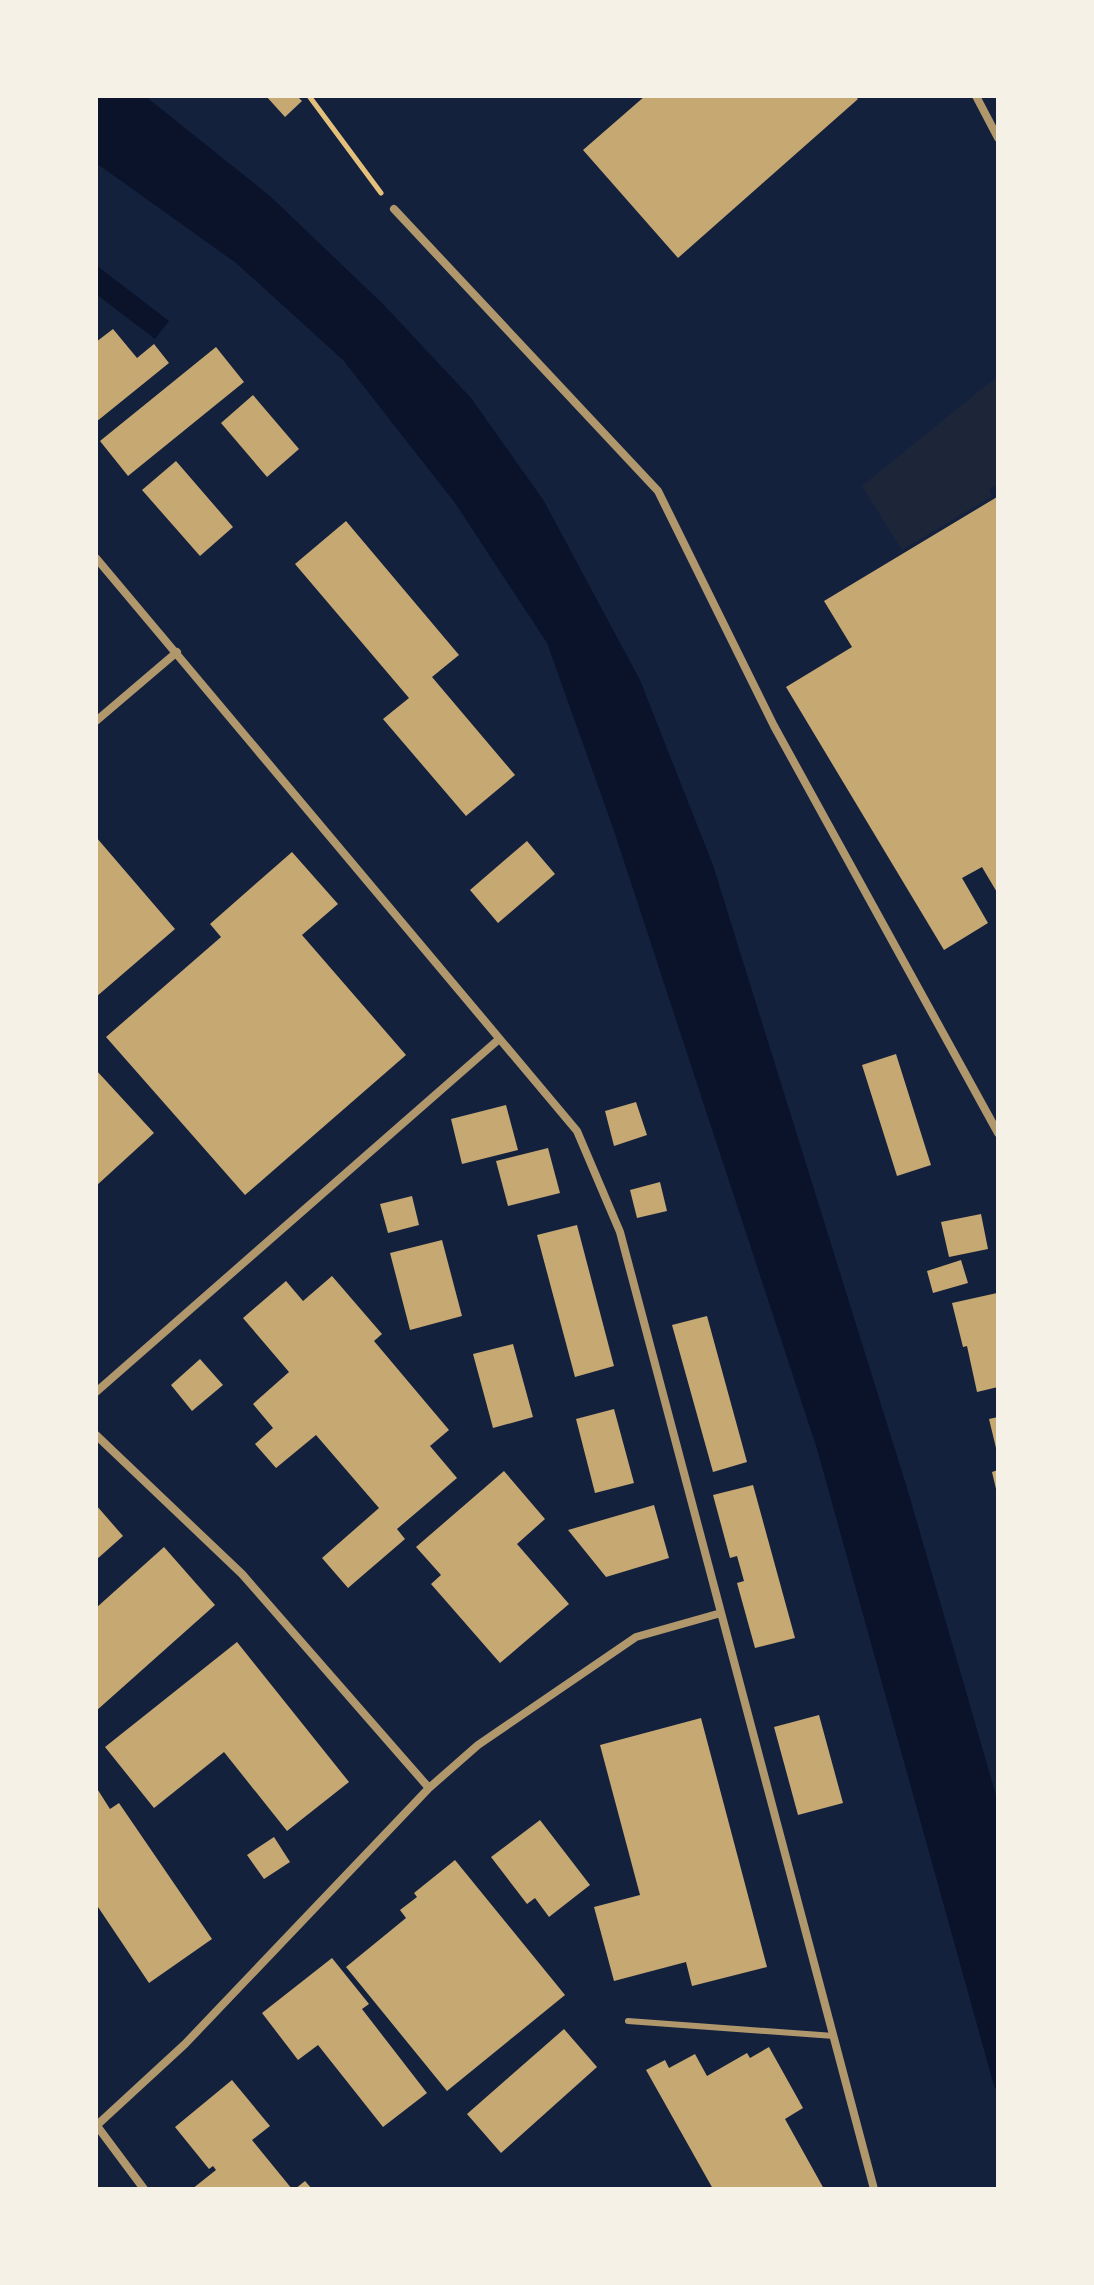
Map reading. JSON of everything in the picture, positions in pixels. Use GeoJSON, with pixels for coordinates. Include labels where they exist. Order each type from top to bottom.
{"type":"FeatureCollection","features":[{"type":"Feature","properties":{"kind":"street"},"geometry":{"type":"LineString","coordinates":[[976,96],[998,138]]}},
{"type":"Feature","properties":{"kind":"street"},"geometry":{"type":"LineString","coordinates":[[394,209],[658,491],[774,726],[998,1133]]}},
{"type":"Feature","properties":{"kind":"street"},"geometry":{"type":"LineString","coordinates":[[96,558],[577,1131],[620,1232],[874,2189]]}},
{"type":"Feature","properties":{"kind":"street"},"geometry":{"type":"LineString","coordinates":[[96,721],[177,652]]}},
{"type":"Feature","properties":{"kind":"street"},"geometry":{"type":"LineString","coordinates":[[96,1392],[498,1040]]}},
{"type":"Feature","properties":{"kind":"street"},"geometry":{"type":"LineString","coordinates":[[96,1435],[242,1574],[429,1788]]}},
{"type":"Feature","properties":{"kind":"street"},"geometry":{"type":"LineString","coordinates":[[144,2189],[97,2126],[185,2044],[429,1788],[478,1745],[636,1637],[721,1613]]}},
{"type":"Feature","properties":{"kind":"lane"},"geometry":{"type":"LineString","coordinates":[[628,2021],[834,2036]]}},
{"type":"Feature","properties":{"kind":"path"},"geometry":{"type":"LineString","coordinates":[[309,96],[394,209]]}},
{"type":"Feature","properties":{"kind":"shaded area"},"geometry":{"type":"Polygon","coordinates":[[[96,96],[145,96],[270,196],[384,305],[471,398],[544,501],[640,680],[713,865],[908,1491],[998,1802],[998,2092],[817,1449],[613,828],[547,643],[455,503],[343,360],[236,263],[96,163],[96,96]]]}},
{"type":"Feature","properties":{"kind":"shaded area"},"geometry":{"type":"Polygon","coordinates":[[[96,265],[169,321],[155,339],[96,294],[96,265]]]}},
{"type":"Feature","properties":{"kind":"shaded area"},"geometry":{"type":"Polygon","coordinates":[[[998,376],[998,484],[989,490],[992,496],[902,550],[862,486],[998,376]]]}},
{"type":"Feature","properties":{"kind":"building"},"geometry":{"type":"Polygon","coordinates":[[[266,96],[297,96],[302,101],[285,117],[266,96]]]}},
{"type":"Feature","properties":{"kind":"building"},"geometry":{"type":"Polygon","coordinates":[[[645,96],[855,96],[858,99],[678,258],[583,150],[645,96]]]}},
{"type":"Feature","properties":{"kind":"building"},"geometry":{"type":"Polygon","coordinates":[[[113,329],[137,358],[154,344],[169,363],[96,422],[96,342],[113,329]]]}},
{"type":"Feature","properties":{"kind":"building"},"geometry":{"type":"Polygon","coordinates":[[[216,347],[244,382],[128,476],[100,441],[216,347]]]}},
{"type":"Feature","properties":{"kind":"building"},"geometry":{"type":"Polygon","coordinates":[[[253,395],[299,449],[267,477],[221,423],[253,395]]]}},
{"type":"Feature","properties":{"kind":"building"},"geometry":{"type":"Polygon","coordinates":[[[176,461],[233,527],[200,556],[142,490],[176,461]]]}},
{"type":"Feature","properties":{"kind":"building"},"geometry":{"type":"Polygon","coordinates":[[[997,497],[998,894],[982,867],[962,878],[988,923],[944,950],[786,687],[852,647],[824,601],[997,497]]]}},
{"type":"Feature","properties":{"kind":"building"},"geometry":{"type":"Polygon","coordinates":[[[346,521],[459,655],[432,677],[515,775],[466,816],[383,719],[409,698],[295,564],[346,521]]]}},
{"type":"Feature","properties":{"kind":"building"},"geometry":{"type":"Polygon","coordinates":[[[96,837],[175,929],[96,997],[96,837]]]}},
{"type":"Feature","properties":{"kind":"building"},"geometry":{"type":"Polygon","coordinates":[[[527,841],[555,874],[498,923],[470,890],[527,841]]]}},
{"type":"Feature","properties":{"kind":"building"},"geometry":{"type":"Polygon","coordinates":[[[292,852],[338,904],[302,935],[406,1055],[245,1195],[106,1037],[221,937],[210,924],[292,852]]]}},
{"type":"Feature","properties":{"kind":"building"},"geometry":{"type":"Polygon","coordinates":[[[896,1054],[931,1165],[897,1176],[862,1065],[896,1054]]]}},
{"type":"Feature","properties":{"kind":"building"},"geometry":{"type":"Polygon","coordinates":[[[96,1070],[154,1133],[96,1186],[96,1070]]]}},
{"type":"Feature","properties":{"kind":"building"},"geometry":{"type":"Polygon","coordinates":[[[636,1102],[647,1135],[614,1146],[605,1111],[636,1102]]]}},
{"type":"Feature","properties":{"kind":"building"},"geometry":{"type":"Polygon","coordinates":[[[506,1105],[518,1150],[462,1164],[451,1119],[506,1105]]]}},
{"type":"Feature","properties":{"kind":"building"},"geometry":{"type":"Polygon","coordinates":[[[548,1148],[560,1193],[508,1206],[496,1161],[548,1148]]]}},
{"type":"Feature","properties":{"kind":"building"},"geometry":{"type":"Polygon","coordinates":[[[660,1182],[667,1211],[637,1218],[630,1190],[660,1182]]]}},
{"type":"Feature","properties":{"kind":"building"},"geometry":{"type":"Polygon","coordinates":[[[412,1196],[419,1225],[388,1233],[380,1204],[412,1196]]]}},
{"type":"Feature","properties":{"kind":"building"},"geometry":{"type":"Polygon","coordinates":[[[981,1214],[988,1249],[949,1257],[941,1222],[981,1214]]]}},
{"type":"Feature","properties":{"kind":"building"},"geometry":{"type":"Polygon","coordinates":[[[577,1225],[614,1366],[575,1377],[537,1235],[577,1225]]]}},
{"type":"Feature","properties":{"kind":"building"},"geometry":{"type":"Polygon","coordinates":[[[442,1240],[462,1316],[410,1330],[390,1253],[442,1240]]]}},
{"type":"Feature","properties":{"kind":"building"},"geometry":{"type":"Polygon","coordinates":[[[961,1260],[968,1283],[933,1293],[927,1271],[961,1260]]]}},
{"type":"Feature","properties":{"kind":"building"},"geometry":{"type":"Polygon","coordinates":[[[332,1276],[382,1334],[374,1341],[449,1430],[430,1446],[457,1478],[397,1529],[405,1539],[348,1588],[322,1558],[379,1508],[316,1435],[276,1468],[255,1444],[273,1428],[253,1404],[289,1372],[243,1318],[286,1281],[303,1301],[332,1276]]]}},
{"type":"Feature","properties":{"kind":"building"},"geometry":{"type":"Polygon","coordinates":[[[997,1293],[998,1387],[977,1392],[967,1346],[963,1347],[952,1303],[997,1293]]]}},
{"type":"Feature","properties":{"kind":"building"},"geometry":{"type":"Polygon","coordinates":[[[707,1316],[747,1462],[713,1472],[672,1325],[707,1316]]]}},
{"type":"Feature","properties":{"kind":"building"},"geometry":{"type":"Polygon","coordinates":[[[513,1344],[533,1417],[493,1428],[473,1354],[513,1344]]]}},
{"type":"Feature","properties":{"kind":"building"},"geometry":{"type":"Polygon","coordinates":[[[200,1359],[223,1385],[192,1411],[171,1385],[200,1359]]]}},
{"type":"Feature","properties":{"kind":"building"},"geometry":{"type":"Polygon","coordinates":[[[614,1409],[634,1483],[595,1493],[576,1419],[614,1409]]]}},
{"type":"Feature","properties":{"kind":"building"},"geometry":{"type":"Polygon","coordinates":[[[998,1417],[998,1452],[997,1452],[989,1419],[998,1417]]]}},
{"type":"Feature","properties":{"kind":"building"},"geometry":{"type":"Polygon","coordinates":[[[998,1470],[998,1492],[997,1493],[992,1472],[998,1470]]]}},
{"type":"Feature","properties":{"kind":"building"},"geometry":{"type":"Polygon","coordinates":[[[504,1471],[545,1519],[517,1544],[569,1604],[500,1663],[431,1584],[441,1575],[416,1547],[504,1471]]]}},
{"type":"Feature","properties":{"kind":"building"},"geometry":{"type":"Polygon","coordinates":[[[753,1485],[795,1638],[755,1648],[737,1583],[744,1581],[737,1556],[730,1558],[713,1495],[753,1485]]]}},
{"type":"Feature","properties":{"kind":"building"},"geometry":{"type":"Polygon","coordinates":[[[96,1505],[123,1536],[96,1560],[96,1505]]]}},
{"type":"Feature","properties":{"kind":"building"},"geometry":{"type":"Polygon","coordinates":[[[654,1505],[669,1558],[606,1577],[568,1530],[654,1505]]]}},
{"type":"Feature","properties":{"kind":"building"},"geometry":{"type":"Polygon","coordinates":[[[164,1547],[215,1605],[96,1711],[96,1608],[164,1547]]]}},
{"type":"Feature","properties":{"kind":"building"},"geometry":{"type":"Polygon","coordinates":[[[237,1642],[349,1782],[287,1831],[224,1752],[154,1808],[105,1747],[237,1642]]]}},
{"type":"Feature","properties":{"kind":"building"},"geometry":{"type":"Polygon","coordinates":[[[819,1715],[843,1803],[798,1815],[774,1727],[819,1715]]]}},
{"type":"Feature","properties":{"kind":"building"},"geometry":{"type":"Polygon","coordinates":[[[701,1718],[767,1967],[692,1986],[686,1962],[614,1981],[594,1907],[640,1895],[600,1745],[701,1718]]]}},
{"type":"Feature","properties":{"kind":"building"},"geometry":{"type":"Polygon","coordinates":[[[96,1787],[110,1809],[119,1803],[212,1939],[149,1983],[96,1904],[96,1787]]]}},
{"type":"Feature","properties":{"kind":"building"},"geometry":{"type":"Polygon","coordinates":[[[540,1820],[590,1885],[549,1917],[535,1898],[527,1904],[491,1857],[540,1820]]]}},
{"type":"Feature","properties":{"kind":"building"},"geometry":{"type":"Polygon","coordinates":[[[274,1837],[290,1862],[264,1879],[247,1855],[274,1837]]]}},
{"type":"Feature","properties":{"kind":"building"},"geometry":{"type":"Polygon","coordinates":[[[455,1860],[565,1995],[447,2091],[346,1967],[406,1918],[400,1910],[417,1897],[414,1893],[455,1860]]]}},
{"type":"Feature","properties":{"kind":"building"},"geometry":{"type":"Polygon","coordinates":[[[332,1958],[369,2004],[362,2009],[427,2093],[383,2127],[318,2045],[298,2060],[262,2013],[332,1958]]]}},
{"type":"Feature","properties":{"kind":"building"},"geometry":{"type":"Polygon","coordinates":[[[564,2029],[597,2067],[501,2153],[467,2114],[564,2029]]]}},
{"type":"Feature","properties":{"kind":"building"},"geometry":{"type":"Polygon","coordinates":[[[769,2047],[803,2108],[785,2119],[824,2189],[713,2189],[646,2070],[665,2060],[669,2068],[695,2054],[707,2076],[747,2053],[750,2058],[769,2047]]]}},
{"type":"Feature","properties":{"kind":"building"},"geometry":{"type":"Polygon","coordinates":[[[232,2080],[270,2126],[252,2140],[292,2189],[192,2189],[216,2170],[213,2166],[209,2169],[175,2127],[232,2080]]]}},
{"type":"Feature","properties":{"kind":"building"},"geometry":{"type":"Polygon","coordinates":[[[305,2181],[312,2189],[295,2189],[305,2181]]]}}]}
